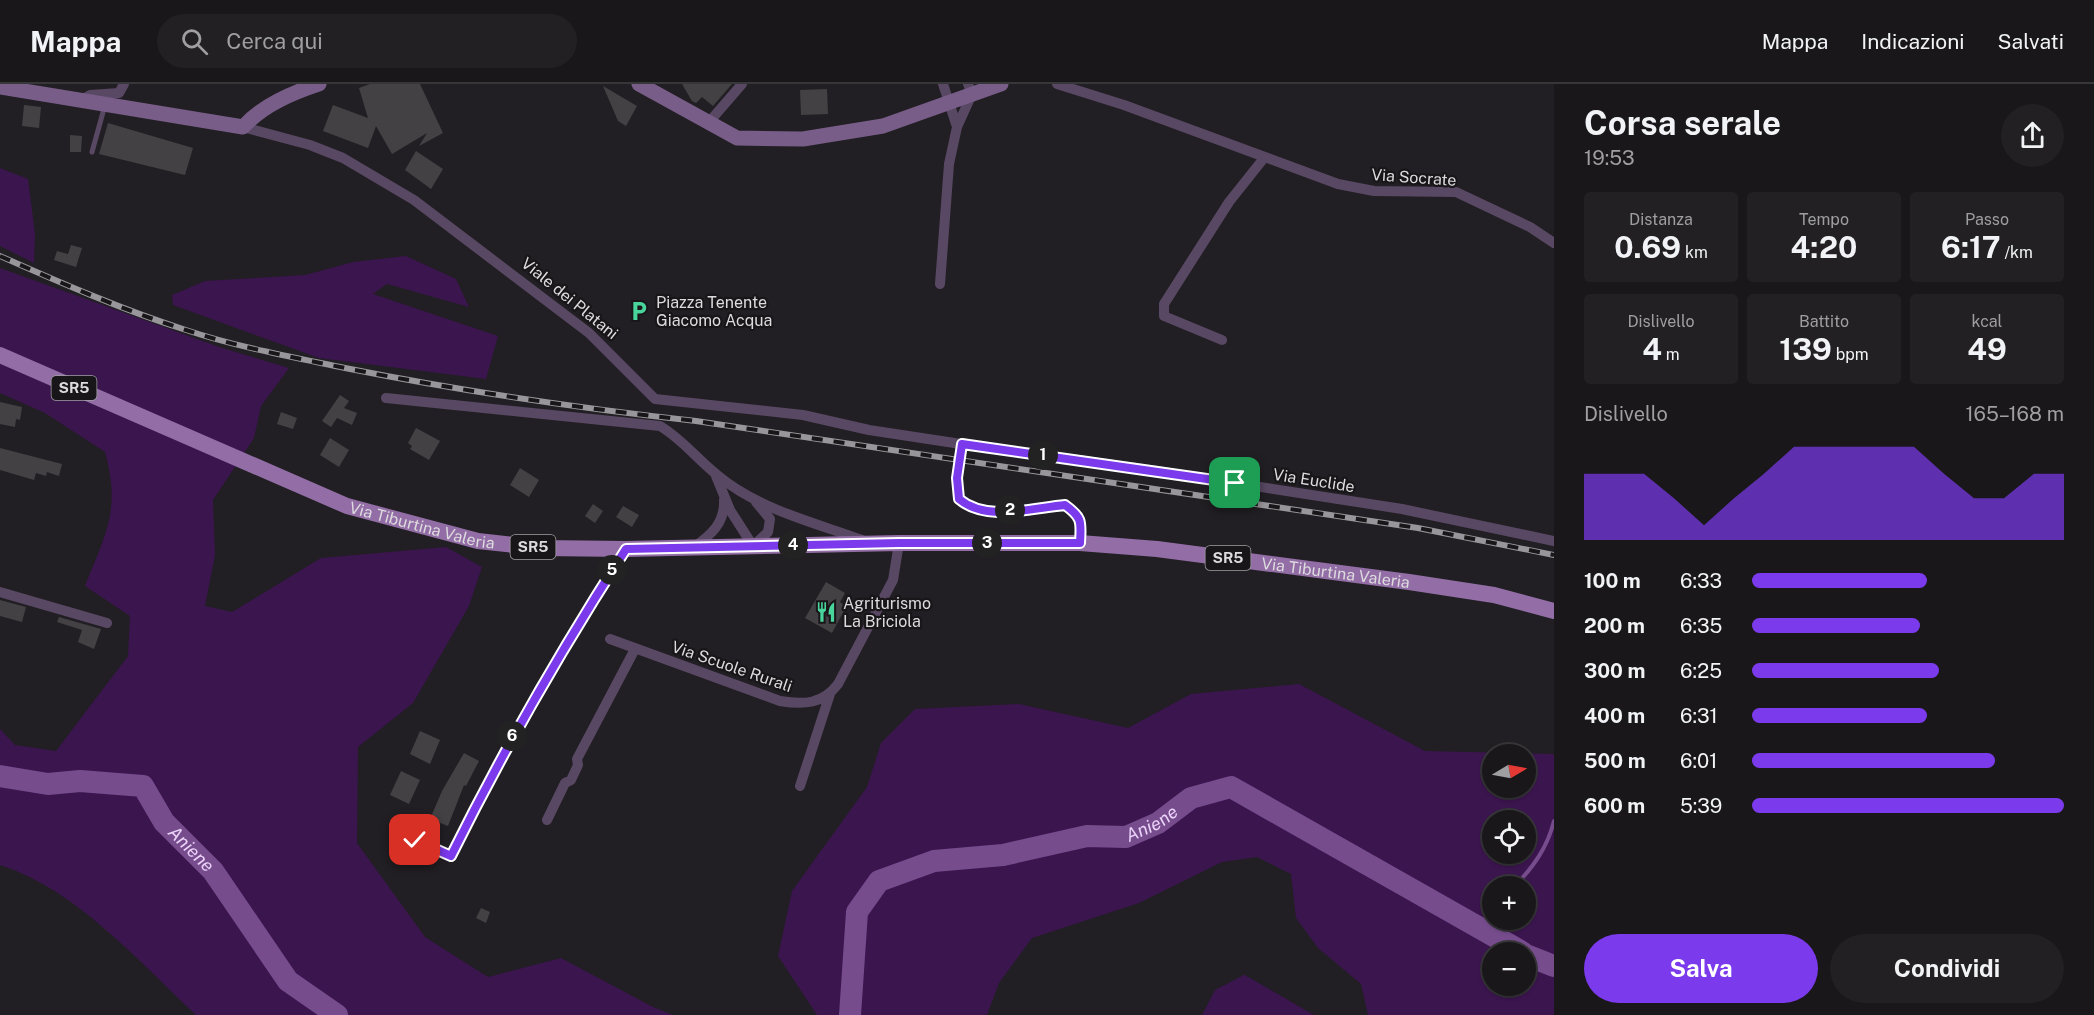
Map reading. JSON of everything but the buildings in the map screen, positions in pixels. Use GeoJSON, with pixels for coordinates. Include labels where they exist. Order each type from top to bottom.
{"type":"FeatureCollection","features":[{"type":"Feature","properties":{"kind":"main road","name":"Via Tiburtina Valeria"},"geometry":{"type":"LineString","coordinates":[[0,355],[347,506],[376,516],[478,541],[542,548],[626,549],[871,543],[1080,543],[1168,551],[1420,584],[1494,595],[1554,611]]}},
{"type":"Feature","properties":{"kind":"street"},"geometry":{"type":"LineString","coordinates":[[80,101],[90,95],[120,93],[124,84]]}},
{"type":"Feature","properties":{"kind":"street"},"geometry":{"type":"LineString","coordinates":[[243,127],[254,114],[282,99],[319,84]]}},
{"type":"Feature","properties":{"kind":"street"},"geometry":{"type":"LineString","coordinates":[[639,84],[710,121],[737,138],[803,139],[883,126],[949,102],[970,89],[1000,84]]}},
{"type":"Feature","properties":{"kind":"street"},"geometry":{"type":"LineString","coordinates":[[710,121],[742,84]]}},
{"type":"Feature","properties":{"kind":"street"},"geometry":{"type":"LineString","coordinates":[[943,84],[957,127]]}},
{"type":"Feature","properties":{"kind":"street","name":"Via Socrate"},"geometry":{"type":"LineString","coordinates":[[1057,84],[1124,105],[1338,184],[1374,191],[1456,192],[1530,227],[1554,243]]}},
{"type":"Feature","properties":{"kind":"street","name":"Viale dei Platani"},"geometry":{"type":"LineString","coordinates":[[0,87],[243,127],[302,142],[343,158],[414,200],[589,333],[655,399],[803,415],[961,447]]}},
{"type":"Feature","properties":{"kind":"street"},"geometry":{"type":"LineString","coordinates":[[940,284],[950,164],[957,127],[970,89]]}},
{"type":"Feature","properties":{"kind":"street"},"geometry":{"type":"LineString","coordinates":[[1222,340],[1164,316],[1164,304],[1229,202],[1264,158]]}},
{"type":"Feature","properties":{"kind":"street"},"geometry":{"type":"LineString","coordinates":[[386,398],[660,426],[677,435],[716,474],[750,496],[807,521],[871,543]]}},
{"type":"Feature","properties":{"kind":"street"},"geometry":{"type":"LineString","coordinates":[[961,447],[957,478],[959,499],[969,508],[987,512],[1065,505],[1078,514],[1081,524],[1080,543]]}},
{"type":"Feature","properties":{"kind":"street","name":"Via Euclide"},"geometry":{"type":"LineString","coordinates":[[961,447],[1151,470],[1402,509],[1554,541]]}},
{"type":"Feature","properties":{"kind":"street"},"geometry":{"type":"LineString","coordinates":[[716,474],[730,510],[753,546],[768,532],[770,519],[750,496]]}},
{"type":"Feature","properties":{"kind":"street"},"geometry":{"type":"LineString","coordinates":[[694,547],[714,533],[725,506],[724,494]]}},
{"type":"Feature","properties":{"kind":"street"},"geometry":{"type":"LineString","coordinates":[[800,786],[830,694],[892,580],[899,543]]}},
{"type":"Feature","properties":{"kind":"street"},"geometry":{"type":"LineString","coordinates":[[415,840],[451,856],[497,762],[560,650],[626,549]]}},
{"type":"Feature","properties":{"kind":"street"},"geometry":{"type":"LineString","coordinates":[[0,591],[107,623]]}},
{"type":"Feature","properties":{"kind":"street","name":"Via Scuole Rurali"},"geometry":{"type":"LineString","coordinates":[[610,639],[780,701],[809,703],[830,694]]}},
{"type":"Feature","properties":{"kind":"street"},"geometry":{"type":"LineString","coordinates":[[547,820],[565,783],[571,780],[578,765],[577,759],[635,649]]}},
{"type":"Feature","properties":{"kind":"lane"},"geometry":{"type":"LineString","coordinates":[[92,152],[105,105]]}},
{"type":"Feature","properties":{"kind":"shaded area"},"geometry":{"type":"Polygon","coordinates":[[[0,168],[28,179],[35,234],[34,263],[0,246],[0,168]]]}},
{"type":"Feature","properties":{"kind":"shaded area"},"geometry":{"type":"Polygon","coordinates":[[[406,256],[456,279],[469,307],[387,284],[373,294],[498,336],[486,379],[319,358],[173,305],[172,295],[205,281],[305,275],[353,262],[406,256]]]}},
{"type":"Feature","properties":{"kind":"shaded area"},"geometry":{"type":"Polygon","coordinates":[[[0,268],[219,347],[289,368],[261,406],[254,438],[213,500],[215,555],[205,606],[232,612],[321,558],[446,547],[482,567],[469,606],[413,703],[358,747],[357,843],[425,937],[488,977],[561,958],[653,1007],[673,1015],[196,1015],[105,929],[80,909],[55,891],[28,876],[0,865],[0,729],[15,745],[56,751],[128,656],[130,616],[85,586],[109,521],[112,490],[105,452],[45,413],[0,393],[0,268]]]}},
{"type":"Feature","properties":{"kind":"shaded area"},"geometry":{"type":"Polygon","coordinates":[[[1299,684],[1425,751],[1482,752],[1482,798],[1536,798],[1536,754],[1554,754],[1554,1015],[1368,1015],[1361,984],[1318,948],[1296,918],[1291,874],[1257,857],[1222,862],[1139,903],[1032,938],[999,983],[987,1015],[817,1015],[778,956],[792,891],[867,787],[881,743],[915,709],[1019,704],[1128,728],[1191,694],[1299,684]]]}},
{"type":"Feature","properties":{"kind":"shaded area"},"geometry":{"type":"Polygon","coordinates":[[[1245,975],[1314,1015],[1202,1015],[1215,990],[1245,975]]]}},
{"type":"Feature","properties":{"kind":"waterway","name":"Aniene"},"geometry":{"type":"LineString","coordinates":[[0,776],[48,784],[80,781],[143,786],[164,822],[213,871],[288,981],[337,1015]]}},
{"type":"Feature","properties":{"kind":"waterway","name":"Aniene"},"geometry":{"type":"LineString","coordinates":[[850,1015],[857,912],[879,881],[934,861],[1003,855],[1087,836],[1126,837],[1158,823],[1191,798],[1231,787],[1504,942]]}},
{"type":"Feature","properties":{"kind":"waterway"},"geometry":{"type":"LineString","coordinates":[[1524,876],[1548,840],[1554,821]]}},
{"type":"Feature","properties":{"kind":"waterway"},"geometry":{"type":"LineString","coordinates":[[1478,927],[1482,922]]}},
{"type":"Feature","properties":{"kind":"waterway","name":"Aniene"},"geometry":{"type":"LineString","coordinates":[[1536,959],[1554,966]]}},
{"type":"Feature","properties":{"kind":"railway"},"geometry":{"type":"LineString","coordinates":[[0,256],[116,305],[186,330],[245,347],[345,368],[520,398],[696,421],[1418,528],[1554,555]]}},
{"type":"Feature","properties":{"kind":"place","name":"Piazza Tenente Giacomo Acqua"},"geometry":{"type":"Point","coordinates":[639,311]}},
{"type":"Feature","properties":{"kind":"place","name":"Agriturismo La Briciola"},"geometry":{"type":"Point","coordinates":[826,612]}},
{"type":"Feature","properties":{"kind":"route"},"geometry":{"type":"LineString","coordinates":[[415,840],[451,856],[497,762],[560,650],[626,549],[899,543],[1080,543],[1081,524],[1078,514],[1065,505],[987,512],[969,508],[959,499],[957,478],[962,444],[1235,483]]}}]}
